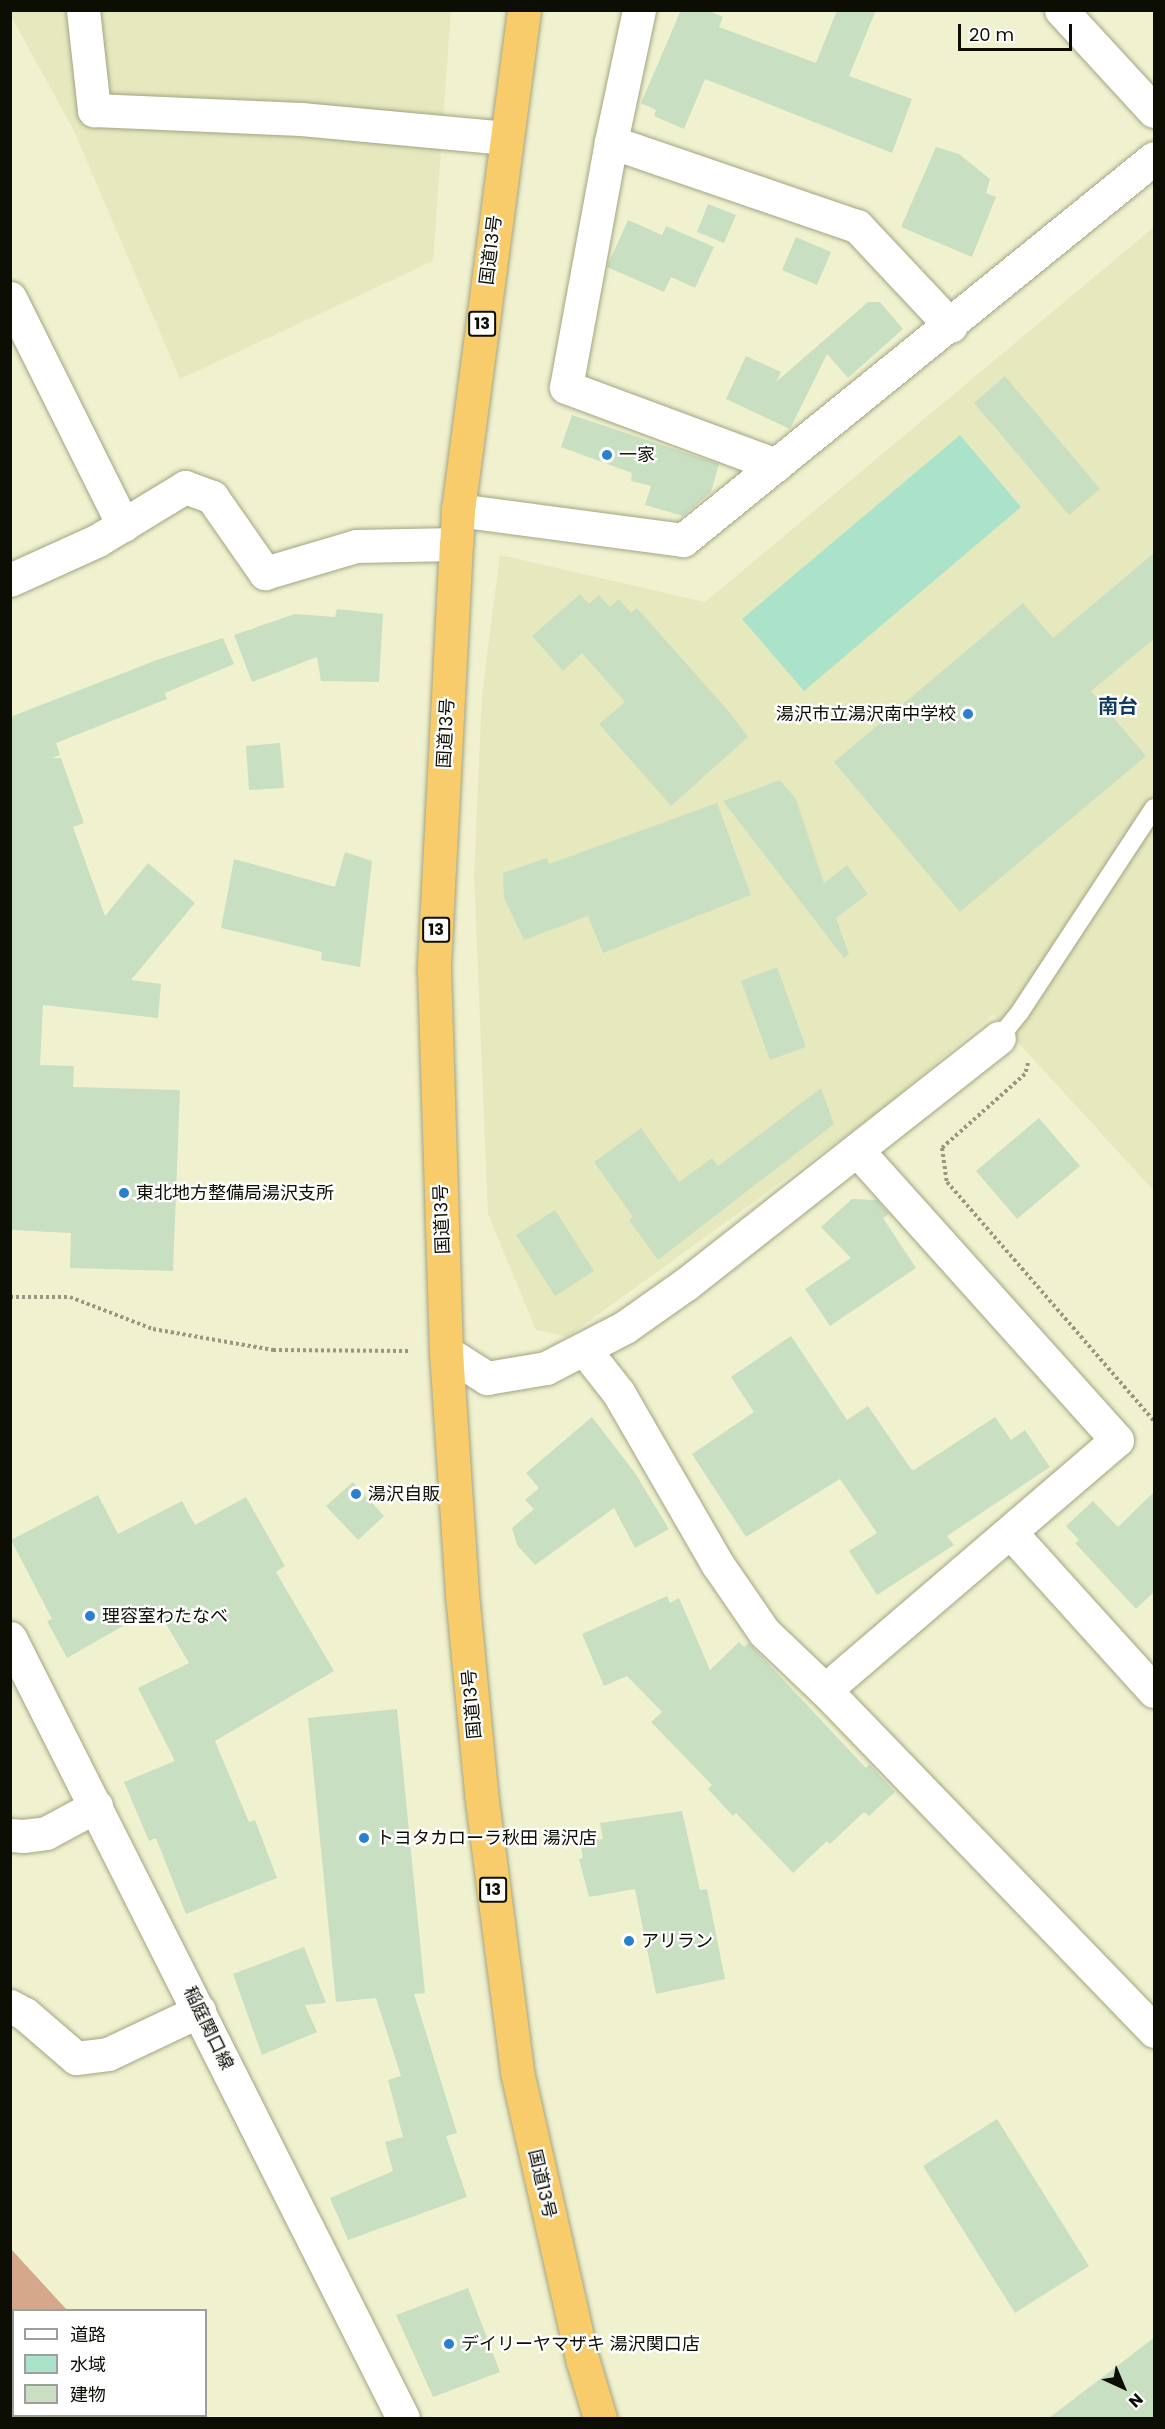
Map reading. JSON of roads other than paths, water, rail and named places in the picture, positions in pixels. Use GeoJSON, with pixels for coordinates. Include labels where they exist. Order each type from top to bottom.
{"type":"FeatureCollection","features":[{"type":"Feature","properties":{"kind":"highway","name":"国道13号"},"geometry":{"type":"LineString","coordinates":[[524,10],[458,510],[456,544],[434,970],[446,1352],[462,1594],[480,1793],[517,2072],[583,2362],[600,2418]]}},
{"type":"Feature","properties":{"kind":"street"},"geometry":{"type":"LineString","coordinates":[[83,10],[94,110],[301,119],[506,138]]}},
{"type":"Feature","properties":{"kind":"street"},"geometry":{"type":"LineString","coordinates":[[639,10],[611,142],[566,387],[776,465]]}},
{"type":"Feature","properties":{"kind":"street"},"geometry":{"type":"LineString","coordinates":[[1061,10],[1155,111]]}},
{"type":"Feature","properties":{"kind":"street"},"geometry":{"type":"LineString","coordinates":[[611,142],[857,226],[951,326]]}},
{"type":"Feature","properties":{"kind":"street"},"geometry":{"type":"LineString","coordinates":[[458,510],[683,540],[951,326],[1155,158]]}},
{"type":"Feature","properties":{"kind":"street"},"geometry":{"type":"LineString","coordinates":[[10,298],[123,525]]}},
{"type":"Feature","properties":{"kind":"street"},"geometry":{"type":"LineString","coordinates":[[10,580],[98,540],[185,487],[212,497],[265,573],[356,546],[456,544]]}},
{"type":"Feature","properties":{"kind":"street"},"geometry":{"type":"LineString","coordinates":[[446,1352],[487,1378],[546,1368],[625,1327],[686,1284],[999,1038]]}},
{"type":"Feature","properties":{"kind":"street"},"geometry":{"type":"LineString","coordinates":[[825,1690],[1117,1440],[857,1149]]}},
{"type":"Feature","properties":{"kind":"street"},"geometry":{"type":"LineString","coordinates":[[584,1349],[618,1392],[718,1565],[764,1632],[825,1690],[1155,2031]]}},
{"type":"Feature","properties":{"kind":"street"},"geometry":{"type":"LineString","coordinates":[[1011,1533],[1155,1691]]}},
{"type":"Feature","properties":{"kind":"street","name":"稲庭関口線"},"geometry":{"type":"LineString","coordinates":[[10,1638],[403,2418]]}},
{"type":"Feature","properties":{"kind":"street"},"geometry":{"type":"LineString","coordinates":[[10,1834],[23,1836],[46,1833],[96,1806]]}},
{"type":"Feature","properties":{"kind":"street"},"geometry":{"type":"LineString","coordinates":[[10,2006],[25,2014],[76,2058],[108,2054],[199,2011]]}},
{"type":"Feature","properties":{"kind":"lane"},"geometry":{"type":"LineString","coordinates":[[999,1038],[1020,1012],[1155,808]]}},
{"type":"Feature","properties":{"kind":"water"},"geometry":{"type":"Polygon","coordinates":[[[960,435],[1021,507],[804,691],[742,619],[960,435]]]}},
{"type":"Feature","properties":{"kind":"place","name":"一家"},"geometry":{"type":"Point","coordinates":[607,455]}},
{"type":"Feature","properties":{"kind":"place","name":"湯沢市立湯沢南中学校"},"geometry":{"type":"Point","coordinates":[968,714]}},
{"type":"Feature","properties":{"kind":"place","name":"東北地方整備局湯沢支所"},"geometry":{"type":"Point","coordinates":[124,1193]}},
{"type":"Feature","properties":{"kind":"place","name":"湯沢自販"},"geometry":{"type":"Point","coordinates":[356,1494]}},
{"type":"Feature","properties":{"kind":"place","name":"理容室わたなべ"},"geometry":{"type":"Point","coordinates":[90,1616]}},
{"type":"Feature","properties":{"kind":"place","name":"トヨタカローラ秋田 湯沢店"},"geometry":{"type":"Point","coordinates":[364,1838]}},
{"type":"Feature","properties":{"kind":"place","name":"アリラン"},"geometry":{"type":"Point","coordinates":[629,1941]}},
{"type":"Feature","properties":{"kind":"place","name":"デイリーヤマザキ 湯沢関口店"},"geometry":{"type":"Point","coordinates":[449,2344]}},
{"type":"Feature","properties":{"kind":"district","name":"南台"},"geometry":{"type":"Point","coordinates":[1118,706]}}]}
